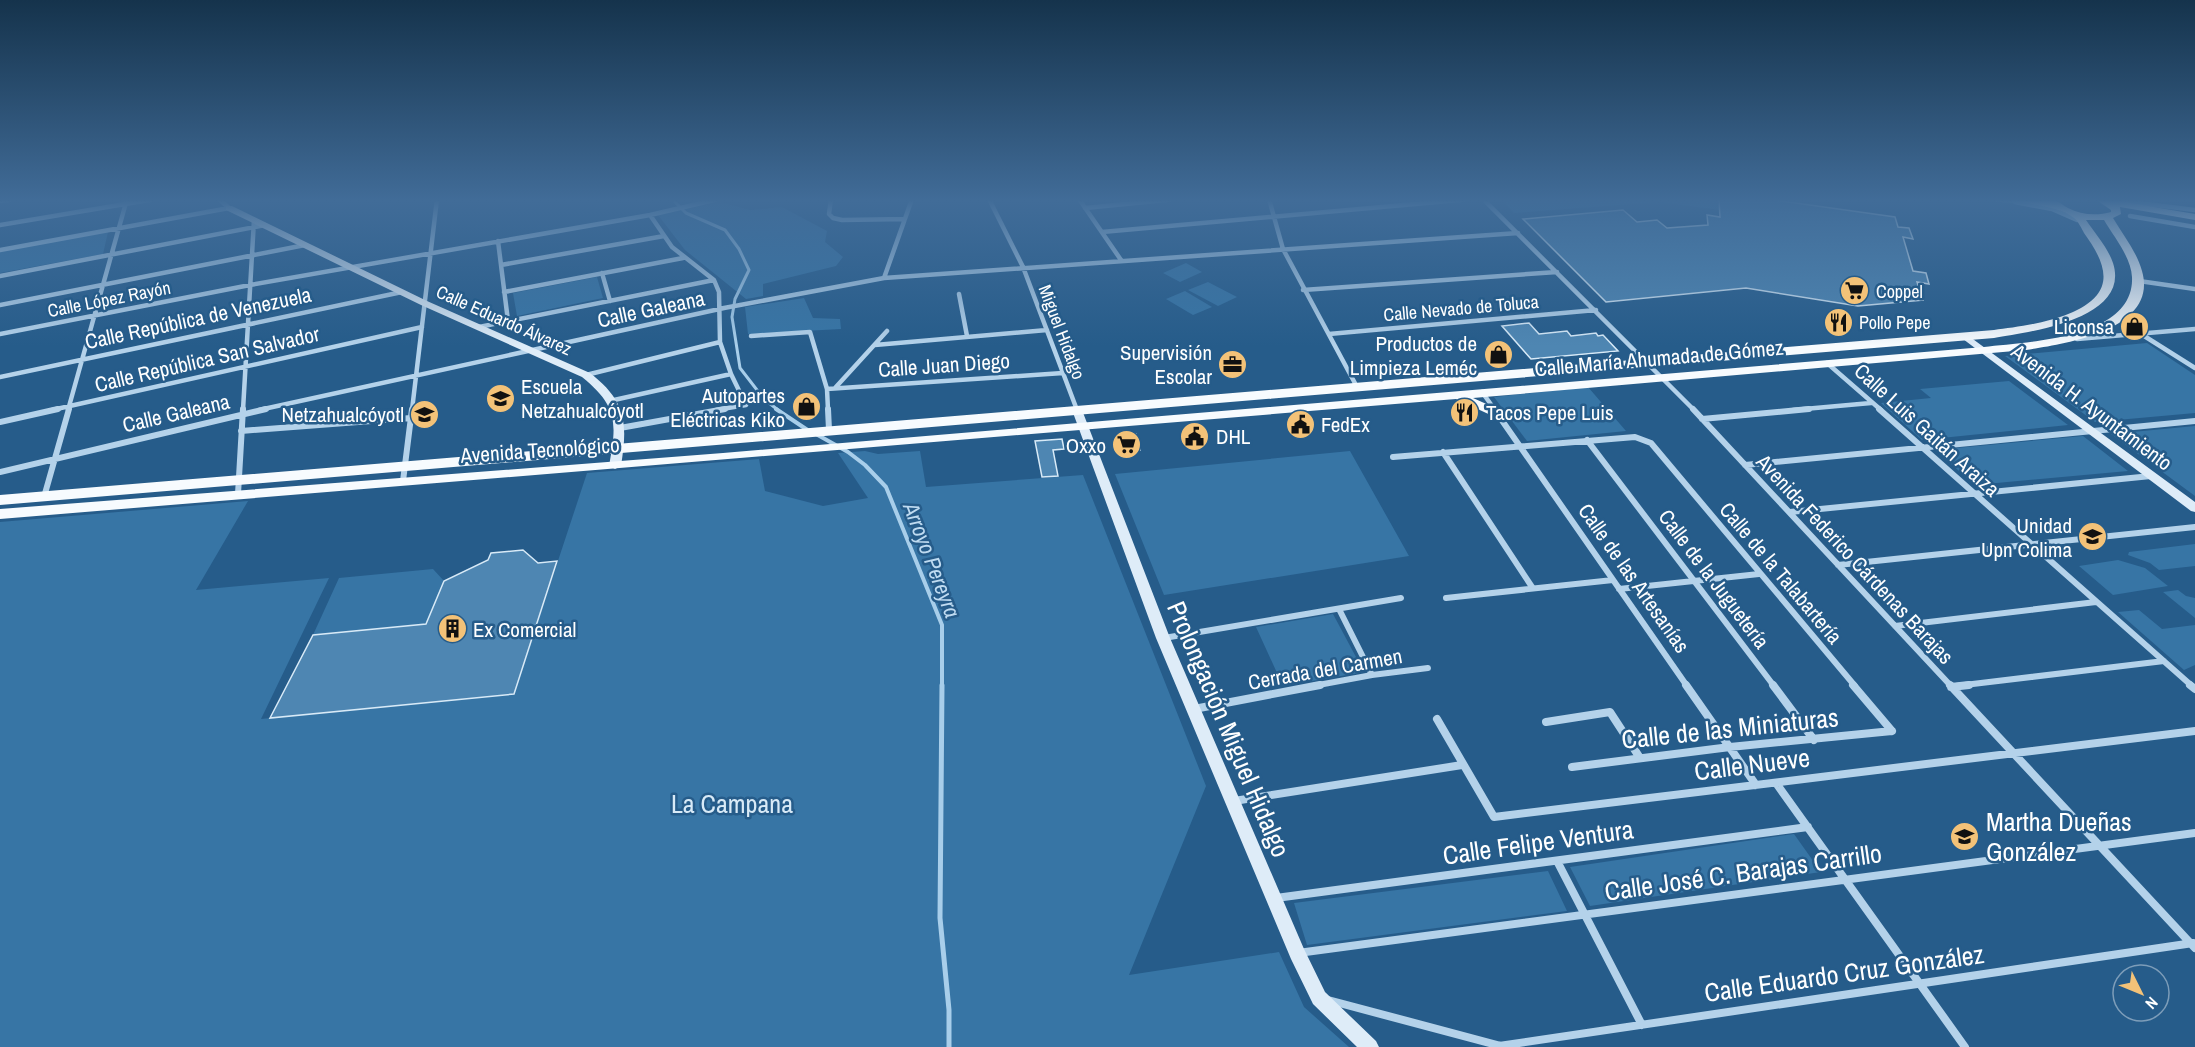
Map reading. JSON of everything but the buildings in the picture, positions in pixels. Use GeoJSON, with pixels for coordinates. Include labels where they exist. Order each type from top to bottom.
{"type":"FeatureCollection","features":[{"type":"Feature","properties":{"kind":"main road","name":"Calle María Ahumada de Gómez"},"geometry":{"type":"LineString","coordinates":[[1077,410],[1966,337],[2029,328],[2058,321],[2082,311],[2100,298],[2108,284],[2108,266],[2097,248]]}},
{"type":"Feature","properties":{"kind":"main road"},"geometry":{"type":"LineString","coordinates":[[2126,248],[2139,281]]}},
{"type":"Feature","properties":{"kind":"main road","name":"Calle María Ahumada de Gómez"},"geometry":{"type":"LineString","coordinates":[[1082,426],[1984,351],[2074,339],[2118,319],[2134,299],[2139,281]]}},
{"type":"Feature","properties":{"kind":"main road"},"geometry":{"type":"LineString","coordinates":[[1334,389],[1346,404]]}},
{"type":"Feature","properties":{"kind":"main road"},"geometry":{"type":"LineString","coordinates":[[1450,394],[1474,401],[1497,414]]}},
{"type":"Feature","properties":{"kind":"main road","name":"Avenida Tecnológico"},"geometry":{"type":"LineString","coordinates":[[0,514],[238,487],[404,473],[619,447],[1077,410]]}},
{"type":"Feature","properties":{"kind":"main road","name":"Avenida Tecnológico"},"geometry":{"type":"LineString","coordinates":[[404,473],[615,466],[1082,426]]}},
{"type":"Feature","properties":{"kind":"main road","name":"Avenida Tecnológico"},"geometry":{"type":"LineString","coordinates":[[0,500],[238,487]]}},
{"type":"Feature","properties":{"kind":"street"},"geometry":{"type":"LineString","coordinates":[[44,496],[114,248]]}},
{"type":"Feature","properties":{"kind":"street"},"geometry":{"type":"LineString","coordinates":[[0,276],[145,248]]}},
{"type":"Feature","properties":{"kind":"street"},"geometry":{"type":"LineString","coordinates":[[238,487],[252,248]]}},
{"type":"Feature","properties":{"kind":"street"},"geometry":{"type":"LineString","coordinates":[[0,305],[290,248]]}},
{"type":"Feature","properties":{"kind":"street","name":"Calle Eduardo Álvarez"},"geometry":{"type":"LineString","coordinates":[[311,248],[424,303],[586,375],[602,386],[614,400]]}},
{"type":"Feature","properties":{"kind":"street"},"geometry":{"type":"LineString","coordinates":[[404,473],[430,248]]}},
{"type":"Feature","properties":{"kind":"street","name":"Calle López Rayón"},"geometry":{"type":"LineString","coordinates":[[0,334],[349,266],[456,248]]}},
{"type":"Feature","properties":{"kind":"street"},"geometry":{"type":"LineString","coordinates":[[499,248],[508,321]]}},
{"type":"Feature","properties":{"kind":"street"},"geometry":{"type":"LineString","coordinates":[[501,265],[597,248]]}},
{"type":"Feature","properties":{"kind":"street"},"geometry":{"type":"LineString","coordinates":[[620,428],[746,405],[731,374],[720,342],[719,292],[714,280],[684,258],[675,248]]}},
{"type":"Feature","properties":{"kind":"street"},"geometry":{"type":"LineString","coordinates":[[884,278],[895,248]]}},
{"type":"Feature","properties":{"kind":"street","name":"Miguel Hidalgo"},"geometry":{"type":"LineString","coordinates":[[1013,248],[1023,267],[1077,410]]}},
{"type":"Feature","properties":{"kind":"street"},"geometry":{"type":"LineString","coordinates":[[1113,248],[1121,260]]}},
{"type":"Feature","properties":{"kind":"street","name":"Calle Galeana"},"geometry":{"type":"LineString","coordinates":[[0,472],[242,414],[724,308],[884,278],[1300,248]]}},
{"type":"Feature","properties":{"kind":"street","name":"Avenida Federico Cárdenas Barajas"},"geometry":{"type":"LineString","coordinates":[[1533,248],[1664,377],[2193,945]]}},
{"type":"Feature","properties":{"kind":"street"},"geometry":{"type":"LineString","coordinates":[[1283,249],[1357,387]]}},
{"type":"Feature","properties":{"kind":"street"},"geometry":{"type":"LineString","coordinates":[[504,292],[684,258]]}},
{"type":"Feature","properties":{"kind":"street"},"geometry":{"type":"LineString","coordinates":[[1304,290],[1557,272]]}},
{"type":"Feature","properties":{"kind":"street"},"geometry":{"type":"LineString","coordinates":[[602,273],[610,301]]}},
{"type":"Feature","properties":{"kind":"street"},"geometry":{"type":"LineString","coordinates":[[479,327],[714,280]]}},
{"type":"Feature","properties":{"kind":"street"},"geometry":{"type":"LineString","coordinates":[[2139,281],[2195,289]]}},
{"type":"Feature","properties":{"kind":"street","name":"Calle República de Venezuela"},"geometry":{"type":"LineString","coordinates":[[0,377],[402,292]]}},
{"type":"Feature","properties":{"kind":"street"},"geometry":{"type":"LineString","coordinates":[[959,294],[967,336]]}},
{"type":"Feature","properties":{"kind":"street","name":"Calle Nevado de Toluca"},"geometry":{"type":"LineString","coordinates":[[1329,334],[1596,310]]}},
{"type":"Feature","properties":{"kind":"street","name":"Calle República San Salvador"},"geometry":{"type":"LineString","coordinates":[[0,423],[422,327]]}},
{"type":"Feature","properties":{"kind":"street"},"geometry":{"type":"LineString","coordinates":[[2074,339],[2195,329]]}},
{"type":"Feature","properties":{"kind":"street"},"geometry":{"type":"LineString","coordinates":[[875,345],[1047,330]]}},
{"type":"Feature","properties":{"kind":"street"},"geometry":{"type":"LineString","coordinates":[[751,336],[810,332],[828,389],[826,430]]}},
{"type":"Feature","properties":{"kind":"street"},"geometry":{"type":"LineString","coordinates":[[834,388],[887,332]]}},
{"type":"Feature","properties":{"kind":"street"},"geometry":{"type":"LineString","coordinates":[[2140,333],[2195,368]]}},
{"type":"Feature","properties":{"kind":"street","name":"Avenida H. Ayuntamiento"},"geometry":{"type":"LineString","coordinates":[[1966,337],[2195,508]]}},
{"type":"Feature","properties":{"kind":"street"},"geometry":{"type":"LineString","coordinates":[[586,375],[720,342]]}},
{"type":"Feature","properties":{"kind":"street","name":"Calle Luis Gaitán Araiza"},"geometry":{"type":"LineString","coordinates":[[1827,363],[2195,689]]}},
{"type":"Feature","properties":{"kind":"street","name":"Calle Juan Diego"},"geometry":{"type":"LineString","coordinates":[[828,389],[1063,373]]}},
{"type":"Feature","properties":{"kind":"street"},"geometry":{"type":"LineString","coordinates":[[615,466],[620,428],[614,400],[731,374]]}},
{"type":"Feature","properties":{"kind":"street","name":"Calle de las Artesanías"},"geometry":{"type":"LineString","coordinates":[[1482,392],[1756,785]]}},
{"type":"Feature","properties":{"kind":"street"},"geometry":{"type":"LineString","coordinates":[[1702,419],[1870,403]]}},
{"type":"Feature","properties":{"kind":"street","name":"Prolongación Miguel Hidalgo"},"geometry":{"type":"LineString","coordinates":[[1077,410],[1163,639],[1297,953],[1319,998],[1370,1047]]}},
{"type":"Feature","properties":{"kind":"street"},"geometry":{"type":"LineString","coordinates":[[242,431],[411,418]]}},
{"type":"Feature","properties":{"kind":"street"},"geometry":{"type":"LineString","coordinates":[[1745,465],[2195,421]]}},
{"type":"Feature","properties":{"kind":"street","name":"Calle de la Talabartería"},"geometry":{"type":"LineString","coordinates":[[1587,440],[1635,437],[1644,438],[1651,443],[1892,730]]}},
{"type":"Feature","properties":{"kind":"street"},"geometry":{"type":"LineString","coordinates":[[1393,457],[1587,440]]}},
{"type":"Feature","properties":{"kind":"street","name":"Calle de la Juguetería"},"geometry":{"type":"LineString","coordinates":[[1587,440],[1696,581],[1814,740]]}},
{"type":"Feature","properties":{"kind":"street"},"geometry":{"type":"LineString","coordinates":[[1443,452],[1532,587]]}},
{"type":"Feature","properties":{"kind":"street"},"geometry":{"type":"LineString","coordinates":[[1790,512],[2151,476]]}},
{"type":"Feature","properties":{"kind":"street"},"geometry":{"type":"LineString","coordinates":[[1839,565],[2195,527]]}},
{"type":"Feature","properties":{"kind":"street"},"geometry":{"type":"LineString","coordinates":[[1619,589],[1759,574]]}},
{"type":"Feature","properties":{"kind":"street"},"geometry":{"type":"LineString","coordinates":[[1446,598],[1612,580]]}},
{"type":"Feature","properties":{"kind":"street"},"geometry":{"type":"LineString","coordinates":[[1163,639],[1401,598]]}},
{"type":"Feature","properties":{"kind":"street"},"geometry":{"type":"LineString","coordinates":[[1895,626],[2096,602]]}},
{"type":"Feature","properties":{"kind":"street"},"geometry":{"type":"LineString","coordinates":[[1339,609],[1372,675]]}},
{"type":"Feature","properties":{"kind":"street"},"geometry":{"type":"LineString","coordinates":[[1952,687],[2164,661]]}},
{"type":"Feature","properties":{"kind":"street","name":"Cerrada del Carmen"},"geometry":{"type":"LineString","coordinates":[[1193,709],[1372,675],[1428,668]]}},
{"type":"Feature","properties":{"kind":"street"},"geometry":{"type":"LineString","coordinates":[[1546,722],[1610,712],[1640,758]]}},
{"type":"Feature","properties":{"kind":"street"},"geometry":{"type":"LineString","coordinates":[[1233,801],[1462,765],[1437,719]]}},
{"type":"Feature","properties":{"kind":"street","name":"Calle de las Miniaturas"},"geometry":{"type":"LineString","coordinates":[[1572,767],[1892,730]]}},
{"type":"Feature","properties":{"kind":"street","name":"Calle Nueve"},"geometry":{"type":"LineString","coordinates":[[1462,765],[1494,817],[2195,731]]}},
{"type":"Feature","properties":{"kind":"street"},"geometry":{"type":"LineString","coordinates":[[1776,783],[1965,1047]]}},
{"type":"Feature","properties":{"kind":"street","name":"Calle Felipe Ventura"},"geometry":{"type":"LineString","coordinates":[[1275,898],[1808,826]]}},
{"type":"Feature","properties":{"kind":"street","name":"Calle José C. Barajas Carrillo"},"geometry":{"type":"LineString","coordinates":[[1297,953],[2195,833]]}},
{"type":"Feature","properties":{"kind":"street"},"geometry":{"type":"LineString","coordinates":[[1557,861],[1642,1025]]}},
{"type":"Feature","properties":{"kind":"street","name":"Calle Eduardo Cruz González"},"geometry":{"type":"LineString","coordinates":[[1501,1046],[1920,983],[2193,945]]}},
{"type":"Feature","properties":{"kind":"street"},"geometry":{"type":"LineString","coordinates":[[1319,998],[1501,1046]]}},
{"type":"Feature","properties":{"kind":"green space"},"geometry":{"type":"Polygon","coordinates":[[[18,248],[104,248],[103,254],[0,273],[0,251],[18,248]]]}},
{"type":"Feature","properties":{"kind":"green space"},"geometry":{"type":"Polygon","coordinates":[[[683,248],[832,248],[843,257],[836,266],[763,284],[763,296],[746,299],[683,248]]]}},
{"type":"Feature","properties":{"kind":"green space"},"geometry":{"type":"Polygon","coordinates":[[[1186,263],[1202,272],[1180,282],[1163,273],[1186,263]]]}},
{"type":"Feature","properties":{"kind":"green space"},"geometry":{"type":"Polygon","coordinates":[[[597,277],[603,298],[517,316],[513,293],[597,277]]]}},
{"type":"Feature","properties":{"kind":"green space"},"geometry":{"type":"Polygon","coordinates":[[[1208,282],[1237,297],[1218,306],[1188,290],[1208,282]]]}},
{"type":"Feature","properties":{"kind":"green space"},"geometry":{"type":"Polygon","coordinates":[[[1185,291],[1212,307],[1193,315],[1166,299],[1185,291]]]}},
{"type":"Feature","properties":{"kind":"green space"},"geometry":{"type":"Polygon","coordinates":[[[804,298],[813,318],[840,319],[841,329],[748,334],[745,307],[804,298]]]}},
{"type":"Feature","properties":{"kind":"green space"},"geometry":{"type":"Polygon","coordinates":[[[2147,343],[2195,375],[2195,413],[2095,422],[2005,356],[2147,343]]]}},
{"type":"Feature","properties":{"kind":"green space"},"geometry":{"type":"Polygon","coordinates":[[[2009,381],[2068,425],[1922,440],[1881,403],[1931,398],[1920,389],[2009,381]]]}},
{"type":"Feature","properties":{"kind":"green space"},"geometry":{"type":"Polygon","coordinates":[[[1588,387],[1626,431],[1527,441],[1494,397],[1588,387]]]}},
{"type":"Feature","properties":{"kind":"green space"},"geometry":{"type":"Polygon","coordinates":[[[2195,426],[2195,496],[2111,434],[2195,426]]]}},
{"type":"Feature","properties":{"kind":"green space"},"geometry":{"type":"Polygon","coordinates":[[[2083,436],[2128,471],[1975,485],[1935,450],[2083,436]]]}},
{"type":"Feature","properties":{"kind":"green space","name":"La Campana"},"geometry":{"type":"Polygon","coordinates":[[[865,451],[878,454],[920,451],[926,487],[1083,475],[1206,786],[1129,975],[1279,952],[1304,1007],[1349,1047],[0,1047],[0,522],[248,501],[196,590],[329,578],[261,719],[514,694],[587,473],[759,459],[765,491],[823,506],[868,498],[838,453],[865,451]]]}},
{"type":"Feature","properties":{"kind":"green space"},"geometry":{"type":"Polygon","coordinates":[[[1350,451],[1409,556],[1164,595],[1115,474],[1350,451]]]}},
{"type":"Feature","properties":{"kind":"green space"},"geometry":{"type":"Polygon","coordinates":[[[2195,544],[2195,566],[2159,570],[2150,563],[2128,555],[2129,552],[2195,544]]]}},
{"type":"Feature","properties":{"kind":"green space"},"geometry":{"type":"Polygon","coordinates":[[[2118,560],[2145,568],[2168,586],[2113,595],[2079,566],[2118,560]]]}},
{"type":"Feature","properties":{"kind":"green space"},"geometry":{"type":"Polygon","coordinates":[[[433,569],[444,581],[426,624],[313,635],[339,578],[433,569]]]}},
{"type":"Feature","properties":{"kind":"green space"},"geometry":{"type":"Polygon","coordinates":[[[2178,590],[2186,596],[2195,598],[2195,618],[2163,592],[2178,590]]]}},
{"type":"Feature","properties":{"kind":"green space"},"geometry":{"type":"Polygon","coordinates":[[[2139,610],[2162,629],[2195,625],[2195,665],[2184,670],[2118,612],[2139,610]]]}},
{"type":"Feature","properties":{"kind":"green space"},"geometry":{"type":"Polygon","coordinates":[[[1333,614],[1364,672],[1283,686],[1256,627],[1333,614]]]}},
{"type":"Feature","properties":{"kind":"green space"},"geometry":{"type":"Polygon","coordinates":[[[1794,834],[1821,872],[1590,906],[1570,867],[1794,834]]]}},
{"type":"Feature","properties":{"kind":"green space"},"geometry":{"type":"Polygon","coordinates":[[[1548,871],[1567,911],[1307,945],[1294,903],[1548,871]]]}},
{"type":"Feature","properties":{"kind":"waterway","name":"Arroyo Pereyra"},"geometry":{"type":"LineString","coordinates":[[738,248],[749,270],[735,299],[732,317],[740,368],[764,399],[778,410]]}},
{"type":"Feature","properties":{"kind":"waterway","name":"Arroyo Pereyra"},"geometry":{"type":"LineString","coordinates":[[776,409],[809,431]]}},
{"type":"Feature","properties":{"kind":"waterway","name":"Arroyo Pereyra"},"geometry":{"type":"LineString","coordinates":[[816,434],[848,452],[865,465],[886,487],[942,625],[942,685]]}},
{"type":"Feature","properties":{"kind":"waterway","name":"Arroyo Pereyra"},"geometry":{"type":"LineString","coordinates":[[942,685],[940,918],[949,1010],[949,1047]]}},
{"type":"Feature","properties":{"kind":"place","name":"Coppel"},"geometry":{"type":"Point","coordinates":[1855,291]}},
{"type":"Feature","properties":{"kind":"place","name":"Pollo Pepe"},"geometry":{"type":"Point","coordinates":[1838,322]}},
{"type":"Feature","properties":{"kind":"place","name":"Liconsa"},"geometry":{"type":"Point","coordinates":[2135,326]}},
{"type":"Feature","properties":{"kind":"place","name":"Productos de Limpieza Leméc"},"geometry":{"type":"Point","coordinates":[1498,355]}},
{"type":"Feature","properties":{"kind":"place","name":"Supervisión Escolar"},"geometry":{"type":"Point","coordinates":[1233,364]}},
{"type":"Feature","properties":{"kind":"place","name":"Escuela Netzahualcóyotl"},"geometry":{"type":"Point","coordinates":[500,398]}},
{"type":"Feature","properties":{"kind":"place","name":"Autopartes Eléctricas Kiko"},"geometry":{"type":"Point","coordinates":[806,407]}},
{"type":"Feature","properties":{"kind":"place","name":"Tacos Pepe Luis"},"geometry":{"type":"Point","coordinates":[1465,412]}},
{"type":"Feature","properties":{"kind":"place","name":"Netzahualcóyotl"},"geometry":{"type":"Point","coordinates":[425,414]}},
{"type":"Feature","properties":{"kind":"place","name":"FedEx"},"geometry":{"type":"Point","coordinates":[1300,424]}},
{"type":"Feature","properties":{"kind":"place","name":"DHL"},"geometry":{"type":"Point","coordinates":[1195,436]}},
{"type":"Feature","properties":{"kind":"place","name":"Oxxo"},"geometry":{"type":"Point","coordinates":[1127,445]}},
{"type":"Feature","properties":{"kind":"place","name":"Unidad Upn Colima"},"geometry":{"type":"Point","coordinates":[2093,537]}},
{"type":"Feature","properties":{"kind":"place","name":"Ex Comercial"},"geometry":{"type":"Point","coordinates":[452,629]}},
{"type":"Feature","properties":{"kind":"place","name":"Martha Dueñas González"},"geometry":{"type":"Point","coordinates":[1965,836]}}]}
